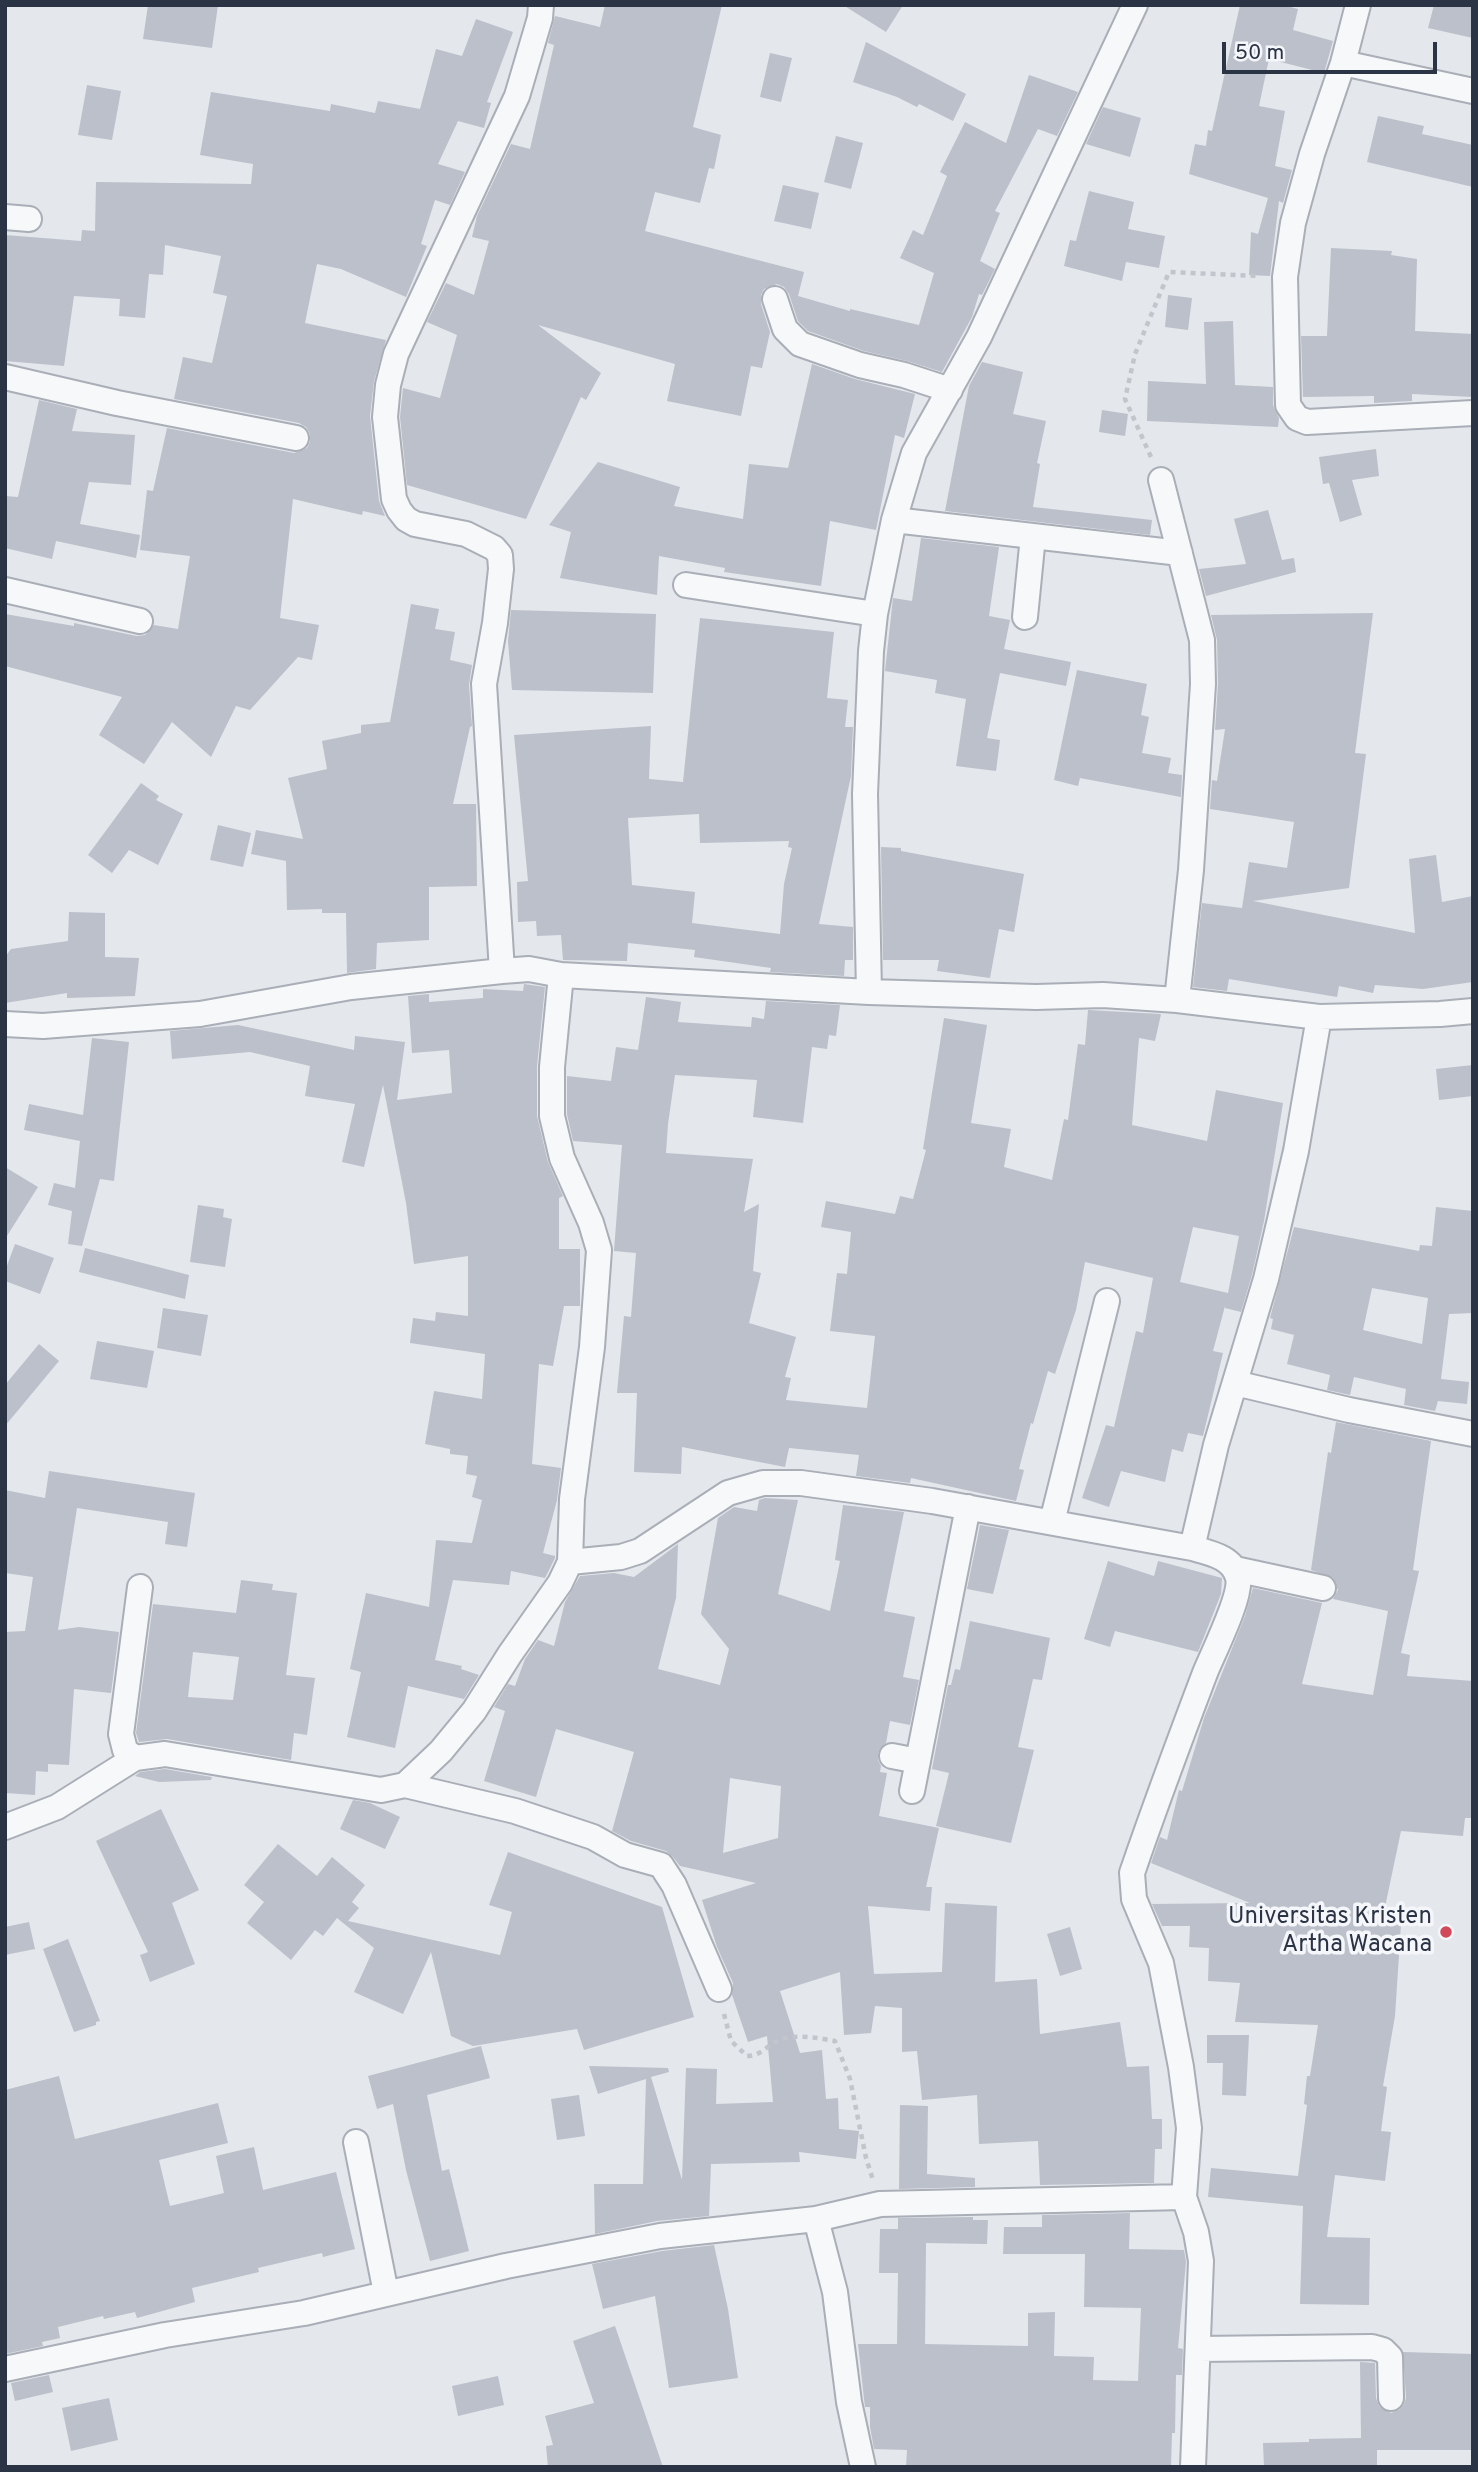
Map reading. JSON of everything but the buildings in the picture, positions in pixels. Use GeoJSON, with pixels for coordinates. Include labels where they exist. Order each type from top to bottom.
{"type":"FeatureCollection","features":[{"type":"Feature","properties":{"kind":"street"},"geometry":{"type":"LineString","coordinates":[[502,971],[484,684],[496,610],[500,555],[494,548],[466,534],[432,529],[406,519],[394,499],[386,417],[388,385],[396,354],[517,96],[540,18],[541,5]]}},
{"type":"Feature","properties":{"kind":"street"},"geometry":{"type":"LineString","coordinates":[[869,992],[865,793],[870,652],[894,520],[914,453],[979,337],[1135,5]]}},
{"type":"Feature","properties":{"kind":"street"},"geometry":{"type":"LineString","coordinates":[[1358,5],[1343,63],[1312,154],[1293,223],[1285,277],[1288,405],[1297,418],[1307,422],[1473,414]]}},
{"type":"Feature","properties":{"kind":"street"},"geometry":{"type":"LineString","coordinates":[[1343,63],[1473,91]]}},
{"type":"Feature","properties":{"kind":"street"},"geometry":{"type":"LineString","coordinates":[[775,299],[785,329],[800,344],[860,365],[904,375],[950,390]]}},
{"type":"Feature","properties":{"kind":"street"},"geometry":{"type":"LineString","coordinates":[[5,377],[117,403],[296,438]]}},
{"type":"Feature","properties":{"kind":"street"},"geometry":{"type":"LineString","coordinates":[[1161,480],[1202,640],[1203,684],[1191,870],[1177,1000]]}},
{"type":"Feature","properties":{"kind":"street"},"geometry":{"type":"LineString","coordinates":[[894,520],[1180,553]]}},
{"type":"Feature","properties":{"kind":"street"},"geometry":{"type":"LineString","coordinates":[[1025,617],[1033,536]]}},
{"type":"Feature","properties":{"kind":"street"},"geometry":{"type":"LineString","coordinates":[[686,585],[875,614]]}},
{"type":"Feature","properties":{"kind":"street"},"geometry":{"type":"LineString","coordinates":[[5,590],[140,621]]}},
{"type":"Feature","properties":{"kind":"street"},"geometry":{"type":"LineString","coordinates":[[5,1024],[43,1026],[201,1014],[351,987],[528,969],[561,975],[869,992],[1036,998],[1103,995],[1177,1000],[1319,1017],[1473,1011]]}},
{"type":"Feature","properties":{"kind":"street"},"geometry":{"type":"LineString","coordinates":[[405,1785],[441,1751],[474,1711],[560,1583],[570,1562],[572,1499],[592,1347],[599,1250],[591,1223],[562,1158],[552,1116],[552,1067],[561,975]]}},
{"type":"Feature","properties":{"kind":"street"},"geometry":{"type":"LineString","coordinates":[[1192,1548],[1216,1445],[1266,1279],[1296,1151],[1319,1017]]}},
{"type":"Feature","properties":{"kind":"street"},"geometry":{"type":"LineString","coordinates":[[1052,1522],[1107,1301]]}},
{"type":"Feature","properties":{"kind":"street"},"geometry":{"type":"LineString","coordinates":[[1235,1383],[1349,1410],[1473,1434]]}},
{"type":"Feature","properties":{"kind":"street"},"geometry":{"type":"LineString","coordinates":[[570,1562],[621,1557],[640,1551],[728,1493],[763,1483],[801,1483],[968,1507],[1192,1548],[1217,1555],[1235,1569],[1324,1588]]}},
{"type":"Feature","properties":{"kind":"street"},"geometry":{"type":"LineString","coordinates":[[912,1791],[968,1507]]}},
{"type":"Feature","properties":{"kind":"street"},"geometry":{"type":"LineString","coordinates":[[1193,2467],[1201,2261],[1196,2232],[1184,2197],[1189,2128],[1181,2067],[1161,1963],[1134,1899],[1132,1873],[1236,1595],[1239,1582],[1235,1569]]}},
{"type":"Feature","properties":{"kind":"street"},"geometry":{"type":"LineString","coordinates":[[135,1758],[125,1751],[121,1734],[140,1587]]}},
{"type":"Feature","properties":{"kind":"street"},"geometry":{"type":"LineString","coordinates":[[5,1827],[57,1807],[135,1758],[165,1754],[381,1790],[405,1785],[515,1811],[593,1837],[625,1855],[661,1865],[674,1885],[719,1989]]}},
{"type":"Feature","properties":{"kind":"street"},"geometry":{"type":"LineString","coordinates":[[892,1756],[918,1761]]}},
{"type":"Feature","properties":{"kind":"street"},"geometry":{"type":"LineString","coordinates":[[356,2142],[386,2293]]}},
{"type":"Feature","properties":{"kind":"street"},"geometry":{"type":"LineString","coordinates":[[5,2369],[165,2335],[304,2313],[506,2266],[660,2236],[816,2219],[880,2204],[1184,2197]]}},
{"type":"Feature","properties":{"kind":"street"},"geometry":{"type":"LineString","coordinates":[[816,2219],[835,2292],[849,2402],[863,2467]]}},
{"type":"Feature","properties":{"kind":"street"},"geometry":{"type":"LineString","coordinates":[[1198,2349],[1372,2347],[1383,2350],[1390,2357],[1391,2398]]}},
{"type":"Feature","properties":{"kind":"path"},"geometry":{"type":"LineString","coordinates":[[1161,480],[1125,399],[1135,354],[1169,272],[1285,277]]}},
{"type":"Feature","properties":{"kind":"path"},"geometry":{"type":"LineString","coordinates":[[719,1989],[731,2041],[747,2056],[760,2053],[779,2040],[807,2037],[835,2041],[850,2079],[866,2158],[880,2204]]}},
{"type":"Feature","properties":{"kind":"place","name":"Universitas Kristen Artha Wacana"},"geometry":{"type":"Point","coordinates":[1446,1932]}}]}
